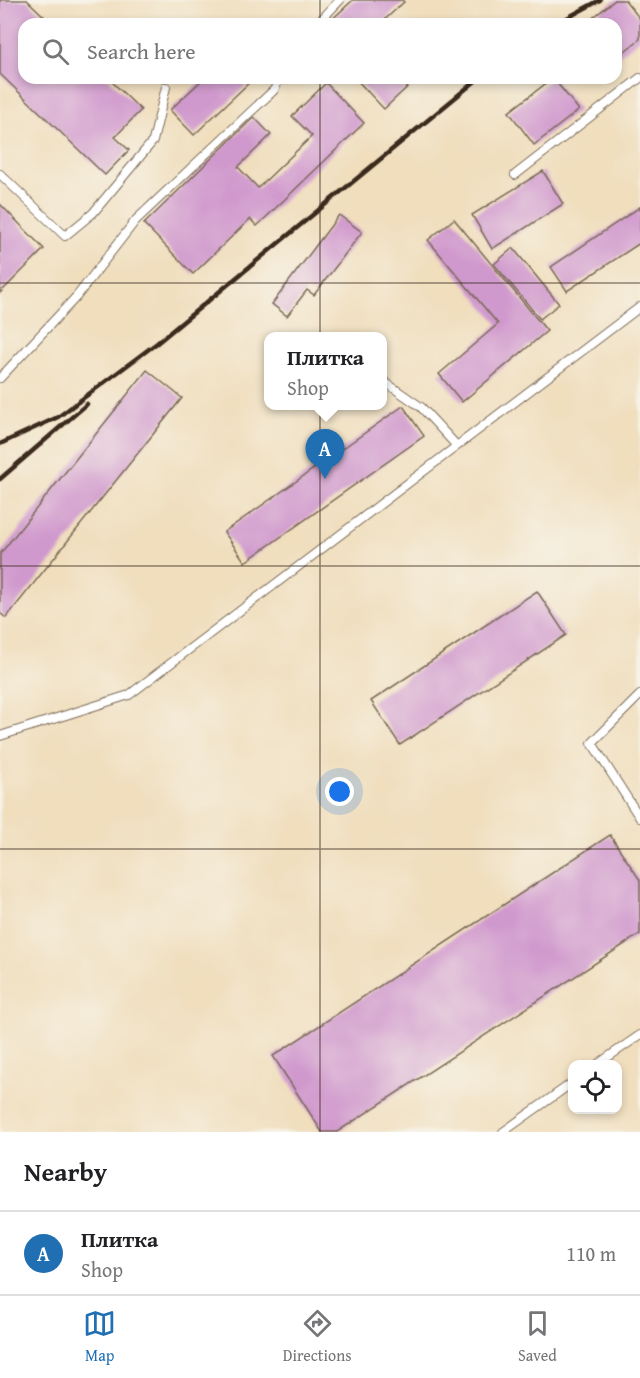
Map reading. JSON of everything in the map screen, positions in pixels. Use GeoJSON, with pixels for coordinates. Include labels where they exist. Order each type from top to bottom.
{"type":"FeatureCollection","features":[{"type":"Feature","properties":{"kind":"lane"},"geometry":{"type":"LineString","coordinates":[[324,18],[340,0]]}},
{"type":"Feature","properties":{"kind":"lane"},"geometry":{"type":"LineString","coordinates":[[515,175],[640,78]]}},
{"type":"Feature","properties":{"kind":"lane"},"geometry":{"type":"LineString","coordinates":[[0,378],[77,296],[136,219],[274,90],[277,84]]}},
{"type":"Feature","properties":{"kind":"lane"},"geometry":{"type":"LineString","coordinates":[[0,174],[65,236],[93,213],[153,141],[165,87]]}},
{"type":"Feature","properties":{"kind":"lane"},"geometry":{"type":"LineString","coordinates":[[0,736],[129,695],[640,307]]}},
{"type":"Feature","properties":{"kind":"lane"},"geometry":{"type":"LineString","coordinates":[[387,383],[421,407],[456,445]]}},
{"type":"Feature","properties":{"kind":"lane"},"geometry":{"type":"LineString","coordinates":[[640,695],[592,743],[640,818]]}},
{"type":"Feature","properties":{"kind":"lane"},"geometry":{"type":"LineString","coordinates":[[605,1060],[640,1035]]}},
{"type":"Feature","properties":{"kind":"lane"},"geometry":{"type":"LineString","coordinates":[[503,1132],[568,1086]]}},
{"type":"Feature","properties":{"kind":"building"},"geometry":{"type":"Polygon","coordinates":[[[0,0],[27,0],[46,18],[18,18],[18,84],[114,84],[141,110],[115,137],[129,150],[105,175],[0,74],[0,0]]]}},
{"type":"Feature","properties":{"kind":"building"},"geometry":{"type":"Polygon","coordinates":[[[353,0],[402,0],[404,2],[387,18],[334,18],[353,0]]]}},
{"type":"Feature","properties":{"kind":"building"},"geometry":{"type":"Polygon","coordinates":[[[615,0],[625,0],[640,19],[640,39],[622,53],[622,18],[592,18],[615,0]]]}},
{"type":"Feature","properties":{"kind":"building"},"geometry":{"type":"Polygon","coordinates":[[[198,84],[248,84],[194,135],[170,110],[198,84]]]}},
{"type":"Feature","properties":{"kind":"building"},"geometry":{"type":"Polygon","coordinates":[[[327,84],[364,123],[257,226],[250,219],[193,274],[144,224],[254,117],[271,135],[238,167],[258,188],[312,136],[292,116],[327,84]]]}},
{"type":"Feature","properties":{"kind":"building"},"geometry":{"type":"Polygon","coordinates":[[[361,84],[411,84],[384,109],[361,84]]]}},
{"type":"Feature","properties":{"kind":"building"},"geometry":{"type":"Polygon","coordinates":[[[545,84],[558,84],[579,110],[534,145],[509,112],[545,84]]]}},
{"type":"Feature","properties":{"kind":"building"},"geometry":{"type":"Polygon","coordinates":[[[543,171],[563,204],[492,249],[472,215],[543,171]]]}},
{"type":"Feature","properties":{"kind":"building"},"geometry":{"type":"Polygon","coordinates":[[[0,204],[44,249],[0,293],[0,204]]]}},
{"type":"Feature","properties":{"kind":"building"},"geometry":{"type":"Polygon","coordinates":[[[640,207],[640,243],[567,291],[551,267],[640,207]]]}},
{"type":"Feature","properties":{"kind":"building"},"geometry":{"type":"Polygon","coordinates":[[[339,215],[362,232],[314,295],[307,290],[287,316],[272,304],[339,215]]]}},
{"type":"Feature","properties":{"kind":"building"},"geometry":{"type":"Polygon","coordinates":[[[454,219],[547,331],[462,402],[439,374],[498,324],[428,240],[454,219]]]}},
{"type":"Feature","properties":{"kind":"building"},"geometry":{"type":"Polygon","coordinates":[[[513,248],[559,304],[540,319],[494,264],[513,248]]]}},
{"type":"Feature","properties":{"kind":"building"},"geometry":{"type":"Polygon","coordinates":[[[147,370],[182,398],[6,618],[0,613],[0,554],[147,370]]]}},
{"type":"Feature","properties":{"kind":"building"},"geometry":{"type":"Polygon","coordinates":[[[403,406],[424,436],[245,562],[224,532],[403,406]]]}},
{"type":"Feature","properties":{"kind":"building"},"geometry":{"type":"Polygon","coordinates":[[[537,591],[566,635],[400,745],[371,701],[537,591]]]}},
{"type":"Feature","properties":{"kind":"building"},"geometry":{"type":"Polygon","coordinates":[[[610,835],[640,880],[640,934],[337,1132],[322,1132],[273,1056],[610,835]]]}},
{"type":"Feature","properties":{"kind":"railway"},"geometry":{"type":"LineString","coordinates":[[567,18],[600,0]]}},
{"type":"Feature","properties":{"kind":"railway"},"geometry":{"type":"LineString","coordinates":[[0,444],[58,417],[157,343],[472,84]]}},
{"type":"Feature","properties":{"kind":"railway"},"geometry":{"type":"LineString","coordinates":[[0,479],[87,404]]}},
{"type":"Feature","properties":{"kind":"place","name":"Плитка"},"geometry":{"type":"Point","coordinates":[325,479]}}]}
